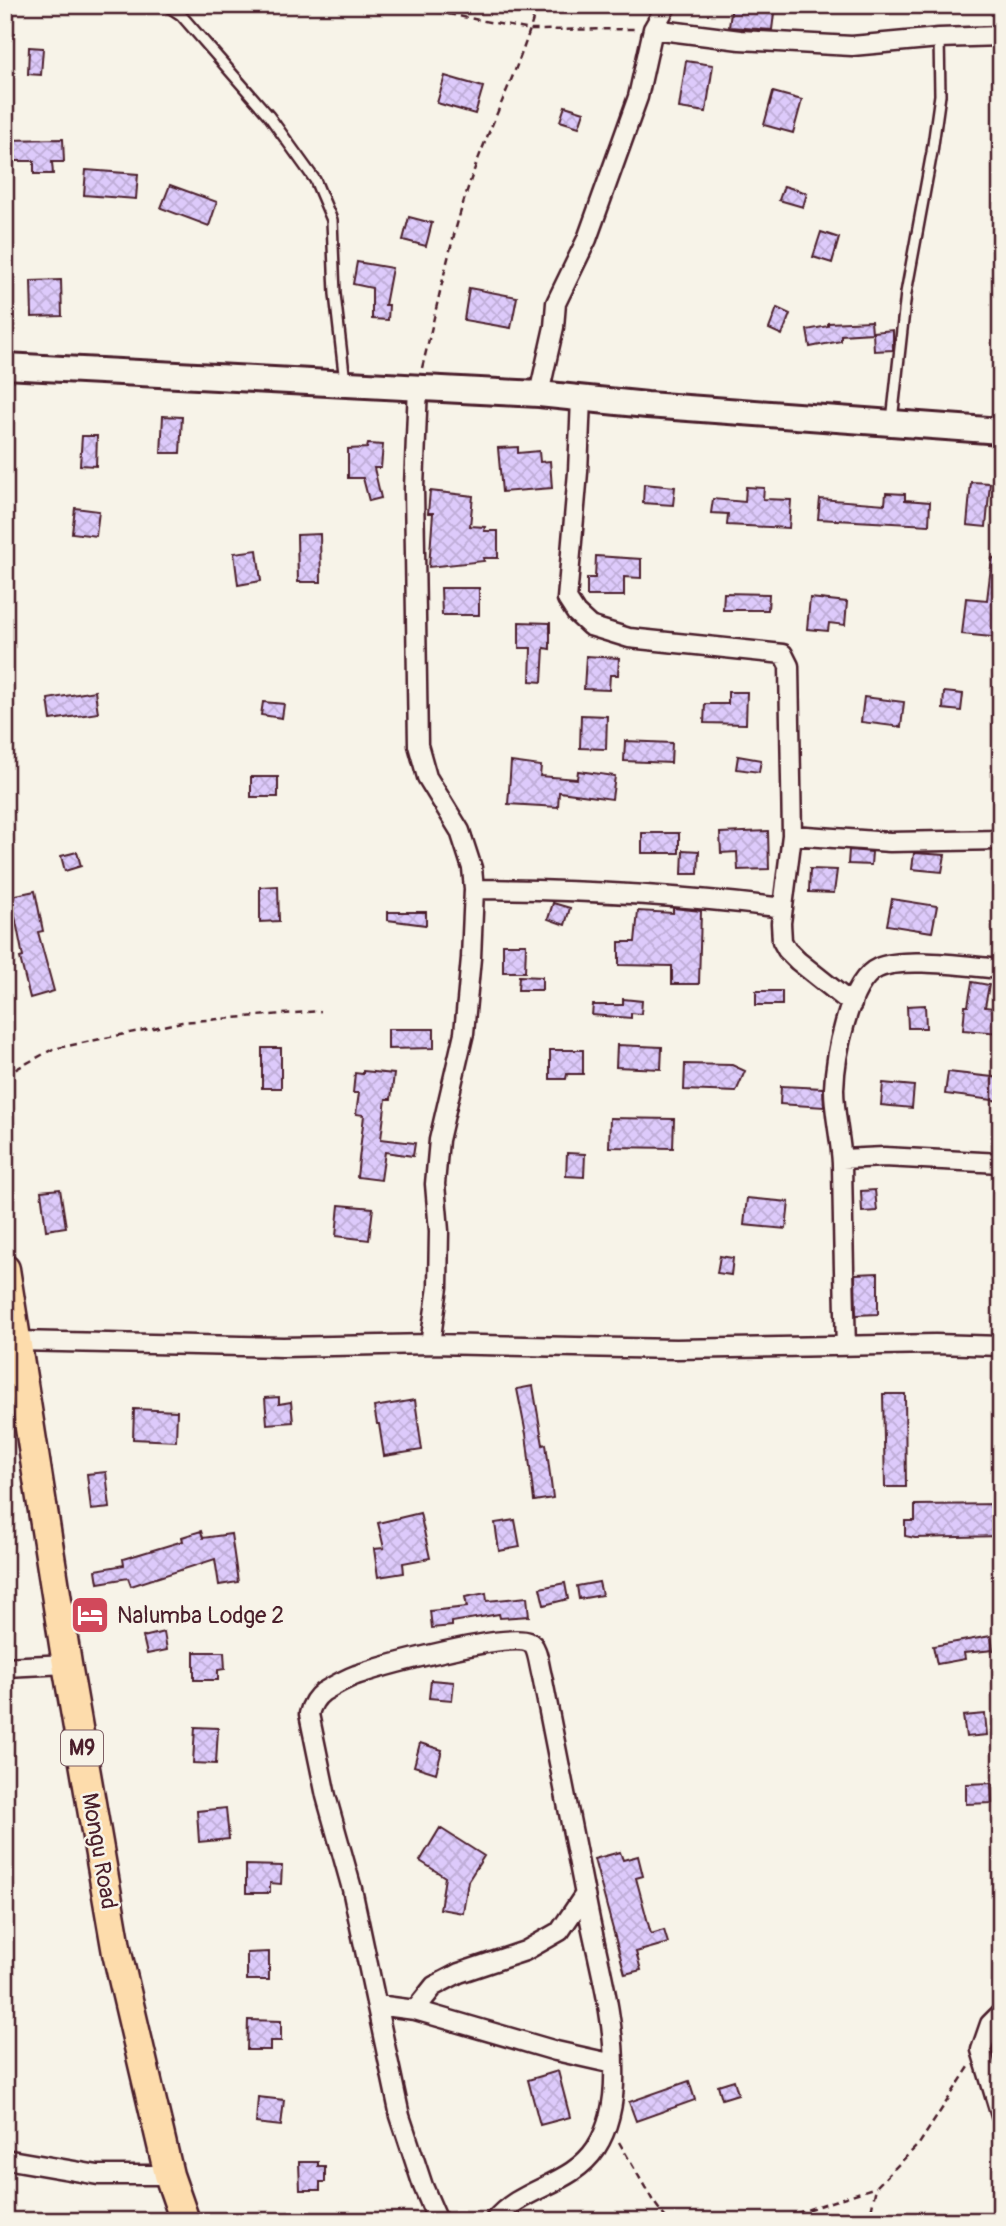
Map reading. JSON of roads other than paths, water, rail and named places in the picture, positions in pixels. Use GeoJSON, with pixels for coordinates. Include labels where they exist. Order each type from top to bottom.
{"type":"FeatureCollection","features":[{"type":"Feature","properties":{"kind":"main road"},"geometry":{"type":"LineString","coordinates":[[5,366],[418,386],[1001,431]]}},
{"type":"Feature","properties":{"kind":"main road","name":"Mongu Road"},"geometry":{"type":"LineString","coordinates":[[5,1269],[67,1664],[117,1953],[169,2175],[185,2221]]}},
{"type":"Feature","properties":{"kind":"street"},"geometry":{"type":"LineString","coordinates":[[539,394],[554,327],[556,303],[587,239],[634,108],[660,14],[740,40],[852,46],[939,38],[1001,36]]}},
{"type":"Feature","properties":{"kind":"street"},"geometry":{"type":"LineString","coordinates":[[418,386],[414,488],[418,745],[427,777],[460,831],[474,889],[464,1033],[439,1140],[435,1184],[439,1231],[438,1287],[430,1344]]}},
{"type":"Feature","properties":{"kind":"street"},"geometry":{"type":"LineString","coordinates":[[581,398],[578,472],[567,599],[576,613],[590,626],[620,636],[783,654],[789,666],[792,835],[783,908],[782,941],[787,950],[852,1004]]}},
{"type":"Feature","properties":{"kind":"street"},"geometry":{"type":"LineString","coordinates":[[792,835],[890,842],[1001,840]]}},
{"type":"Feature","properties":{"kind":"street"},"geometry":{"type":"LineString","coordinates":[[474,889],[623,892],[783,908]]}},
{"type":"Feature","properties":{"kind":"street"},"geometry":{"type":"LineString","coordinates":[[846,1346],[842,1159],[834,1090],[839,1050],[861,982],[878,968],[904,963],[1001,969]]}},
{"type":"Feature","properties":{"kind":"street"},"geometry":{"type":"LineString","coordinates":[[842,1159],[884,1157],[1001,1163]]}},
{"type":"Feature","properties":{"kind":"street"},"geometry":{"type":"LineString","coordinates":[[17,1341],[283,1347],[430,1344],[676,1349],[935,1344],[1001,1346]]}},
{"type":"Feature","properties":{"kind":"street"},"geometry":{"type":"LineString","coordinates":[[438,2221],[423,2186],[400,2116],[352,1889],[309,1723],[312,1705],[321,1693],[353,1676],[474,1645],[515,1640],[530,1642],[534,1646],[608,2004],[614,2064],[613,2095],[609,2124],[595,2150],[575,2171],[518,2200],[494,2221]]}},
{"type":"Feature","properties":{"kind":"street"},"geometry":{"type":"LineString","coordinates":[[5,1667],[67,1664]]}},
{"type":"Feature","properties":{"kind":"street"},"geometry":{"type":"LineString","coordinates":[[415,2010],[435,1986],[459,1973],[526,1951],[560,1931],[585,1894]]}},
{"type":"Feature","properties":{"kind":"street"},"geometry":{"type":"LineString","coordinates":[[377,2005],[415,2010],[556,2051],[614,2064]]}},
{"type":"Feature","properties":{"kind":"street"},"geometry":{"type":"LineString","coordinates":[[1001,2013],[990,2024],[981,2050],[1001,2116]]}},
{"type":"Feature","properties":{"kind":"street"},"geometry":{"type":"LineString","coordinates":[[5,2159],[98,2175],[169,2175]]}},
{"type":"Feature","properties":{"kind":"street"},"geometry":{"type":"LineString","coordinates":[[995,2221],[1001,2217]]}},
{"type":"Feature","properties":{"kind":"lane"},"geometry":{"type":"LineString","coordinates":[[166,5],[181,15],[269,116],[316,180],[332,220],[335,294],[345,384]]}},
{"type":"Feature","properties":{"kind":"lane"},"geometry":{"type":"LineString","coordinates":[[892,422],[906,293],[940,95],[939,38]]}},
{"type":"Feature","properties":{"kind":"place","name":"Nalumba Lodge 2"},"geometry":{"type":"Point","coordinates":[90,1615]}}]}
